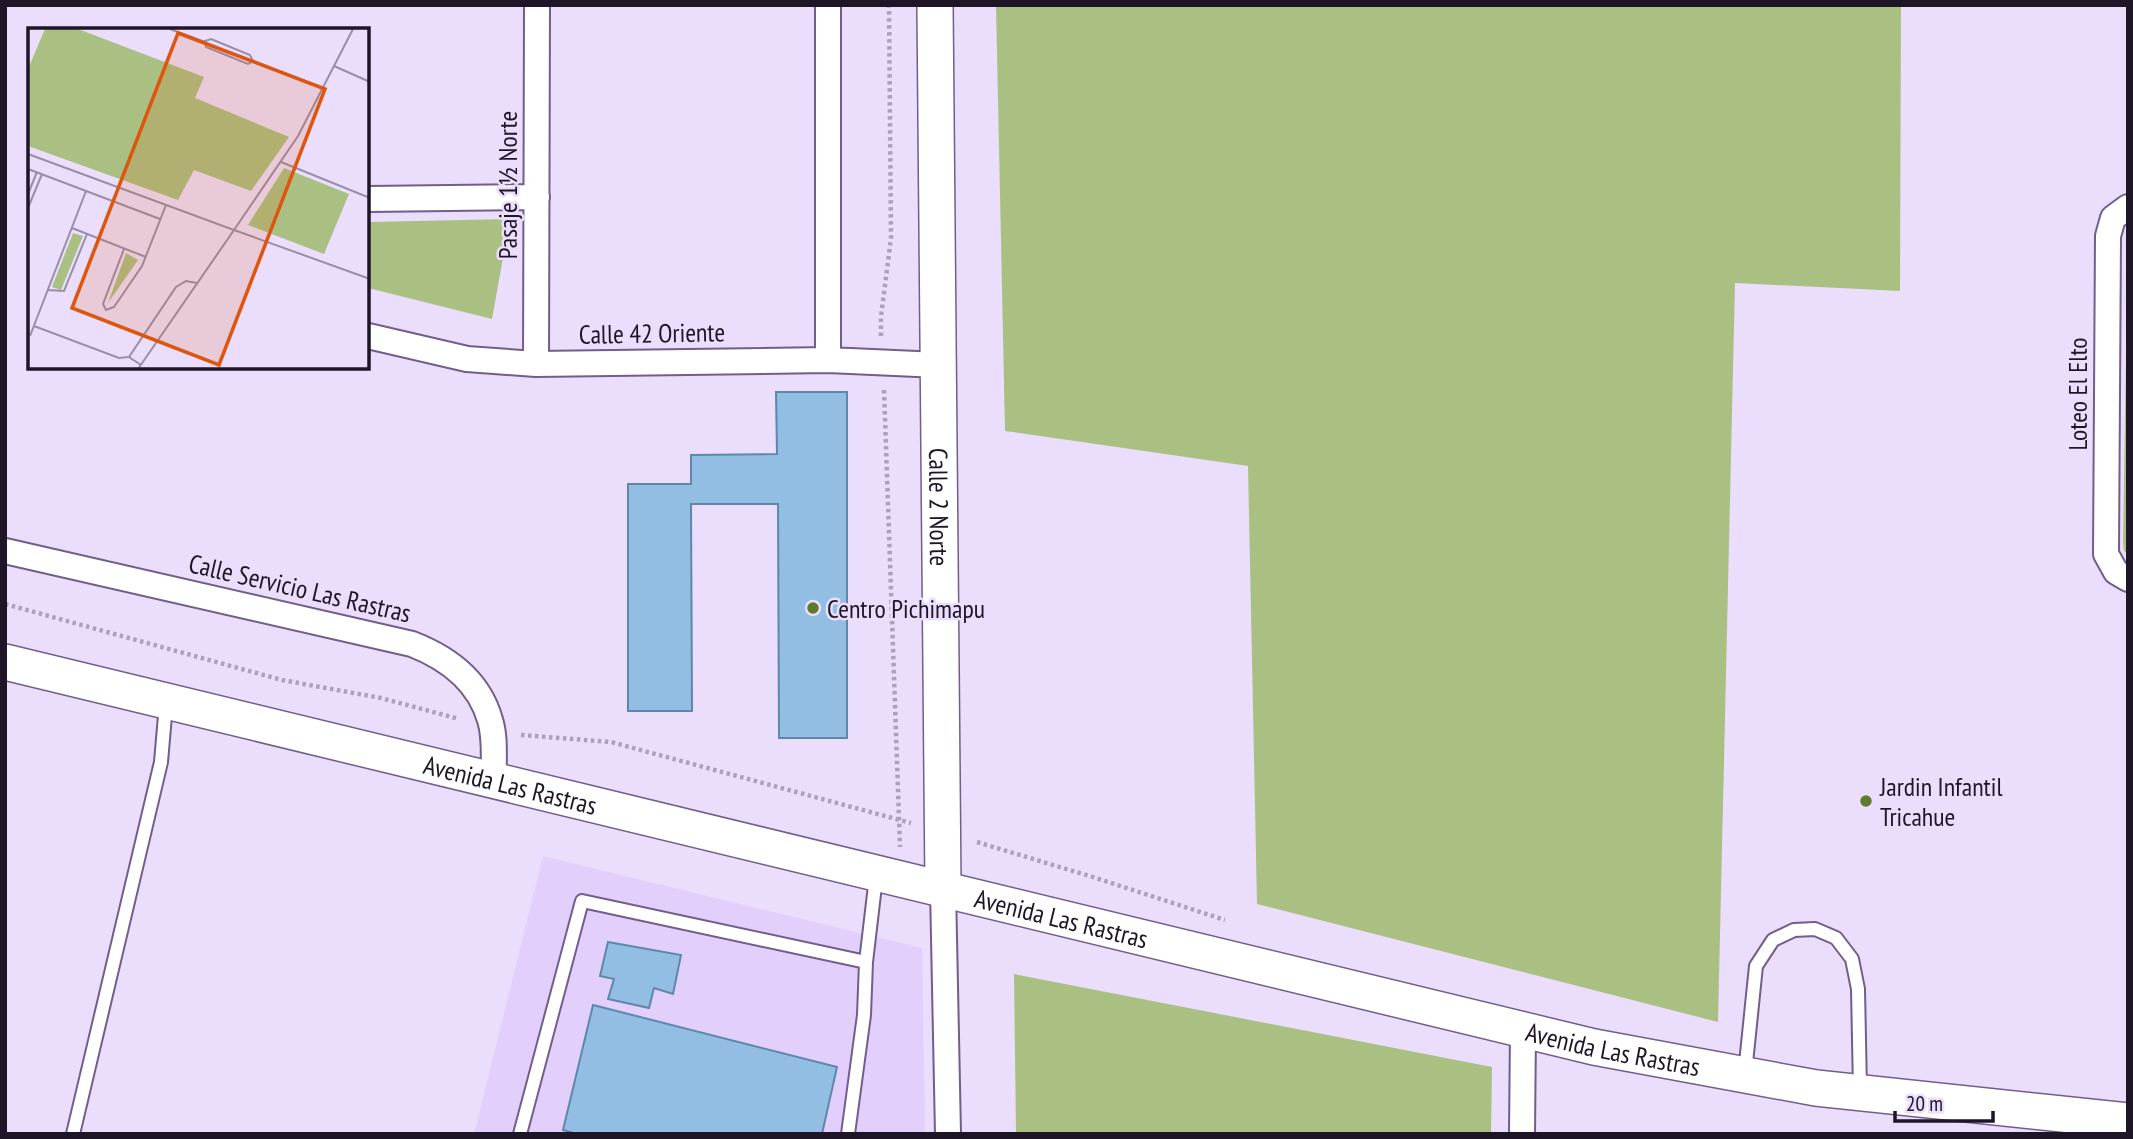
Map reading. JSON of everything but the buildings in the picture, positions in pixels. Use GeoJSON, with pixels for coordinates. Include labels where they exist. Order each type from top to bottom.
{"type":"FeatureCollection","features":[{"type":"Feature","properties":{"kind":"main road","name":"Calle 2 Norte"},"geometry":{"type":"LineString","coordinates":[[935,5],[943,888]]}},
{"type":"Feature","properties":{"kind":"main road","name":"Avenida Las Rastras"},"geometry":{"type":"LineString","coordinates":[[5,662],[1607,1050],[1816,1088],[2128,1121]]}},
{"type":"Feature","properties":{"kind":"street","name":"Pasaje 1½ Norte"},"geometry":{"type":"LineString","coordinates":[[536,364],[537,5]]}},
{"type":"Feature","properties":{"kind":"street"},"geometry":{"type":"LineString","coordinates":[[828,5],[828,360]]}},
{"type":"Feature","properties":{"kind":"street"},"geometry":{"type":"LineString","coordinates":[[369,199],[537,197]]}},
{"type":"Feature","properties":{"kind":"street","name":"Loteo El Elto"},"geometry":{"type":"LineString","coordinates":[[2128,207],[2113,218],[2108,236],[2106,543],[2109,564],[2128,579]]}},
{"type":"Feature","properties":{"kind":"street","name":"Calle 42 Oriente"},"geometry":{"type":"LineString","coordinates":[[369,336],[467,359],[536,364],[828,360],[939,365]]}},
{"type":"Feature","properties":{"kind":"street","name":"Calle Servicio Las Rastras"},"geometry":{"type":"LineString","coordinates":[[5,551],[412,644],[433,652],[469,680],[481,698],[491,727],[494,780]]}},
{"type":"Feature","properties":{"kind":"street","name":"Calle 2 Norte"},"geometry":{"type":"LineString","coordinates":[[943,888],[948,1134]]}},
{"type":"Feature","properties":{"kind":"street"},"geometry":{"type":"LineString","coordinates":[[1522,1134],[1523,1030]]}},
{"type":"Feature","properties":{"kind":"lane"},"geometry":{"type":"LineString","coordinates":[[73,1134],[162,762],[166,701]]}},
{"type":"Feature","properties":{"kind":"lane"},"geometry":{"type":"LineString","coordinates":[[848,1134],[864,1015],[866,962],[889,876]]}},
{"type":"Feature","properties":{"kind":"lane"},"geometry":{"type":"LineString","coordinates":[[520,1134],[582,901],[866,962]]}},
{"type":"Feature","properties":{"kind":"lane"},"geometry":{"type":"LineString","coordinates":[[1744,1077],[1756,967],[1773,940],[1794,930],[1815,929],[1836,938],[1852,959],[1858,989],[1860,1093]]}},
{"type":"Feature","properties":{"kind":"path"},"geometry":{"type":"LineString","coordinates":[[889,5],[891,238],[881,317],[899,820],[889,876]]}},
{"type":"Feature","properties":{"kind":"path"},"geometry":{"type":"LineString","coordinates":[[5,604],[282,680],[381,698],[530,737],[611,742],[943,832],[1096,877],[1238,925]]}},
{"type":"Feature","properties":{"kind":"shaded area"},"geometry":{"type":"Polygon","coordinates":[[[543,856],[922,948],[925,1134],[474,1134],[543,856]]]}},
{"type":"Feature","properties":{"kind":"green space"},"geometry":{"type":"Polygon","coordinates":[[[996,5],[1901,5],[1900,291],[1735,283],[1718,1022],[1257,904],[1248,466],[1005,431],[996,5]]]}},
{"type":"Feature","properties":{"kind":"green space"},"geometry":{"type":"Polygon","coordinates":[[[510,219],[492,319],[369,288],[369,222],[510,219]]]}},
{"type":"Feature","properties":{"kind":"green space"},"geometry":{"type":"Polygon","coordinates":[[[2128,232],[2128,554],[2124,551],[2123,543],[2128,232]]]}},
{"type":"Feature","properties":{"kind":"green space"},"geometry":{"type":"Polygon","coordinates":[[[1014,974],[1492,1067],[1491,1134],[1016,1134],[1014,974]]]}},
{"type":"Feature","properties":{"kind":"place","name":"Centro Pichimapu"},"geometry":{"type":"Point","coordinates":[813,608]}},
{"type":"Feature","properties":{"kind":"place","name":"Jardin Infantil Tricahue"},"geometry":{"type":"Point","coordinates":[1866,801]}}]}
